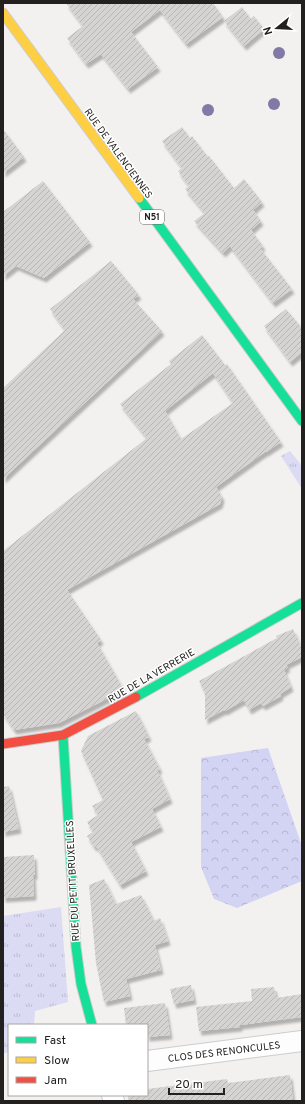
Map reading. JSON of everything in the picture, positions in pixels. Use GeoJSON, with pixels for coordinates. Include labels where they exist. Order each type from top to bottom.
{"type":"FeatureCollection","features":[{"type":"Feature","properties":{"kind":"street","name":"RUE DE VALENCIENNES"},"geometry":{"type":"LineString","coordinates":[[3,13],[301,419]]}},
{"type":"Feature","properties":{"kind":"street","name":"RUE DE LA VERRERIE"},"geometry":{"type":"LineString","coordinates":[[3,744],[63,735],[115,709],[302,603]]}},
{"type":"Feature","properties":{"kind":"street","name":"RUE DU PETIT BRUXELLES"},"geometry":{"type":"LineString","coordinates":[[63,735],[76,954],[81,984],[92,1024]]}},
{"type":"Feature","properties":{"kind":"street","name":"CLOS DES RENONCULES"},"geometry":{"type":"LineString","coordinates":[[148,1061],[302,1041]]}},
{"type":"Feature","properties":{"kind":"green space"},"geometry":{"type":"Polygon","coordinates":[[[290,451],[302,466],[302,489],[281,456],[290,451]]]}},
{"type":"Feature","properties":{"kind":"green space"},"geometry":{"type":"Polygon","coordinates":[[[268,748],[302,846],[302,881],[237,908],[214,899],[201,867],[201,758],[268,748]]]}},
{"type":"Feature","properties":{"kind":"green space"},"geometry":{"type":"Polygon","coordinates":[[[61,907],[68,1002],[35,1011],[34,1024],[8,1024],[8,1052],[3,1054],[3,916],[61,907]]]}},
{"type":"Feature","properties":{"kind":"building"},"geometry":{"type":"Polygon","coordinates":[[[66,3],[213,3],[223,17],[186,44],[160,10],[131,32],[158,67],[128,89],[101,54],[86,64],[67,38],[83,26],[66,3]]]}},
{"type":"Feature","properties":{"kind":"building"},"geometry":{"type":"Polygon","coordinates":[[[242,7],[251,19],[254,16],[264,29],[244,46],[224,21],[242,7]]]}},
{"type":"Feature","properties":{"kind":"building"},"geometry":{"type":"Polygon","coordinates":[[[182,127],[190,138],[192,136],[234,188],[244,179],[262,202],[253,210],[261,221],[251,230],[263,246],[260,248],[292,289],[273,303],[230,246],[223,253],[194,221],[205,213],[185,189],[189,186],[178,171],[182,168],[162,141],[182,127]]]}},
{"type":"Feature","properties":{"kind":"building"},"geometry":{"type":"Polygon","coordinates":[[[3,129],[24,157],[3,173],[3,129]]]}},
{"type":"Feature","properties":{"kind":"building"},"geometry":{"type":"Polygon","coordinates":[[[43,181],[90,242],[44,278],[16,266],[3,276],[3,212],[43,181]]]}},
{"type":"Feature","properties":{"kind":"building"},"geometry":{"type":"Polygon","coordinates":[[[111,261],[139,295],[133,299],[162,331],[3,479],[3,388],[65,330],[50,309],[111,261]]]}},
{"type":"Feature","properties":{"kind":"building"},"geometry":{"type":"Polygon","coordinates":[[[286,309],[302,328],[302,352],[290,362],[264,326],[286,309]]]}},
{"type":"Feature","properties":{"kind":"building"},"geometry":{"type":"Polygon","coordinates":[[[202,335],[225,365],[227,364],[281,442],[216,487],[222,497],[220,504],[67,590],[101,640],[97,643],[124,690],[59,723],[14,730],[3,714],[3,551],[147,438],[120,404],[171,364],[169,361],[202,335]],[[213,373],[165,411],[181,439],[233,403],[213,373]]]}},
{"type":"Feature","properties":{"kind":"building"},"geometry":{"type":"Polygon","coordinates":[[[293,629],[302,649],[302,657],[286,665],[288,667],[284,670],[291,687],[280,694],[281,696],[263,706],[261,703],[249,710],[244,700],[205,720],[205,693],[199,681],[277,638],[276,636],[293,629]]]}},
{"type":"Feature","properties":{"kind":"building"},"geometry":{"type":"Polygon","coordinates":[[[136,711],[149,737],[144,739],[160,769],[157,770],[170,799],[152,809],[161,827],[131,842],[146,871],[120,885],[96,846],[94,847],[87,836],[93,832],[87,822],[98,815],[92,806],[103,800],[81,751],[88,736],[136,711]]]}},
{"type":"Feature","properties":{"kind":"building"},"geometry":{"type":"Polygon","coordinates":[[[9,786],[19,829],[3,832],[3,787],[9,786]]]}},
{"type":"Feature","properties":{"kind":"building"},"geometry":{"type":"Polygon","coordinates":[[[34,855],[34,896],[3,898],[3,857],[34,855]]]}},
{"type":"Feature","properties":{"kind":"building"},"geometry":{"type":"Polygon","coordinates":[[[104,879],[116,904],[141,895],[154,921],[160,918],[168,941],[155,945],[161,970],[126,979],[130,996],[104,1002],[96,963],[89,885],[104,879]]]}},
{"type":"Feature","properties":{"kind":"building"},"geometry":{"type":"Polygon","coordinates":[[[191,985],[194,1000],[174,1004],[170,989],[191,985]]]}},
{"type":"Feature","properties":{"kind":"building"},"geometry":{"type":"Polygon","coordinates":[[[274,987],[276,998],[302,994],[302,1017],[240,1025],[240,1027],[199,1031],[196,1007],[252,1001],[251,989],[274,987]]]}},
{"type":"Feature","properties":{"kind":"building"},"geometry":{"type":"Polygon","coordinates":[[[165,1003],[170,1035],[148,1037],[148,1024],[126,1024],[124,1008],[165,1003]]]}},
{"type":"Feature","properties":{"kind":"building"},"geometry":{"type":"Polygon","coordinates":[[[290,1075],[293,1101],[128,1101],[128,1096],[148,1096],[148,1089],[227,1079],[228,1083],[290,1075]]]}},
{"type":"Feature","properties":{"kind":"traffic: fast"},"geometry":{"type":"LineString","coordinates":[[139,198],[302,421]]}},
{"type":"Feature","properties":{"kind":"traffic: fast"},"geometry":{"type":"LineString","coordinates":[[136,697],[302,603]]}},
{"type":"Feature","properties":{"kind":"traffic: fast"},"geometry":{"type":"LineString","coordinates":[[63,735],[76,947],[81,984],[92,1024]]}},
{"type":"Feature","properties":{"kind":"traffic: slow"},"geometry":{"type":"LineString","coordinates":[[3,13],[139,198]]}},
{"type":"Feature","properties":{"kind":"traffic: jam"},"geometry":{"type":"LineString","coordinates":[[3,744],[63,735],[136,697]]}}]}
